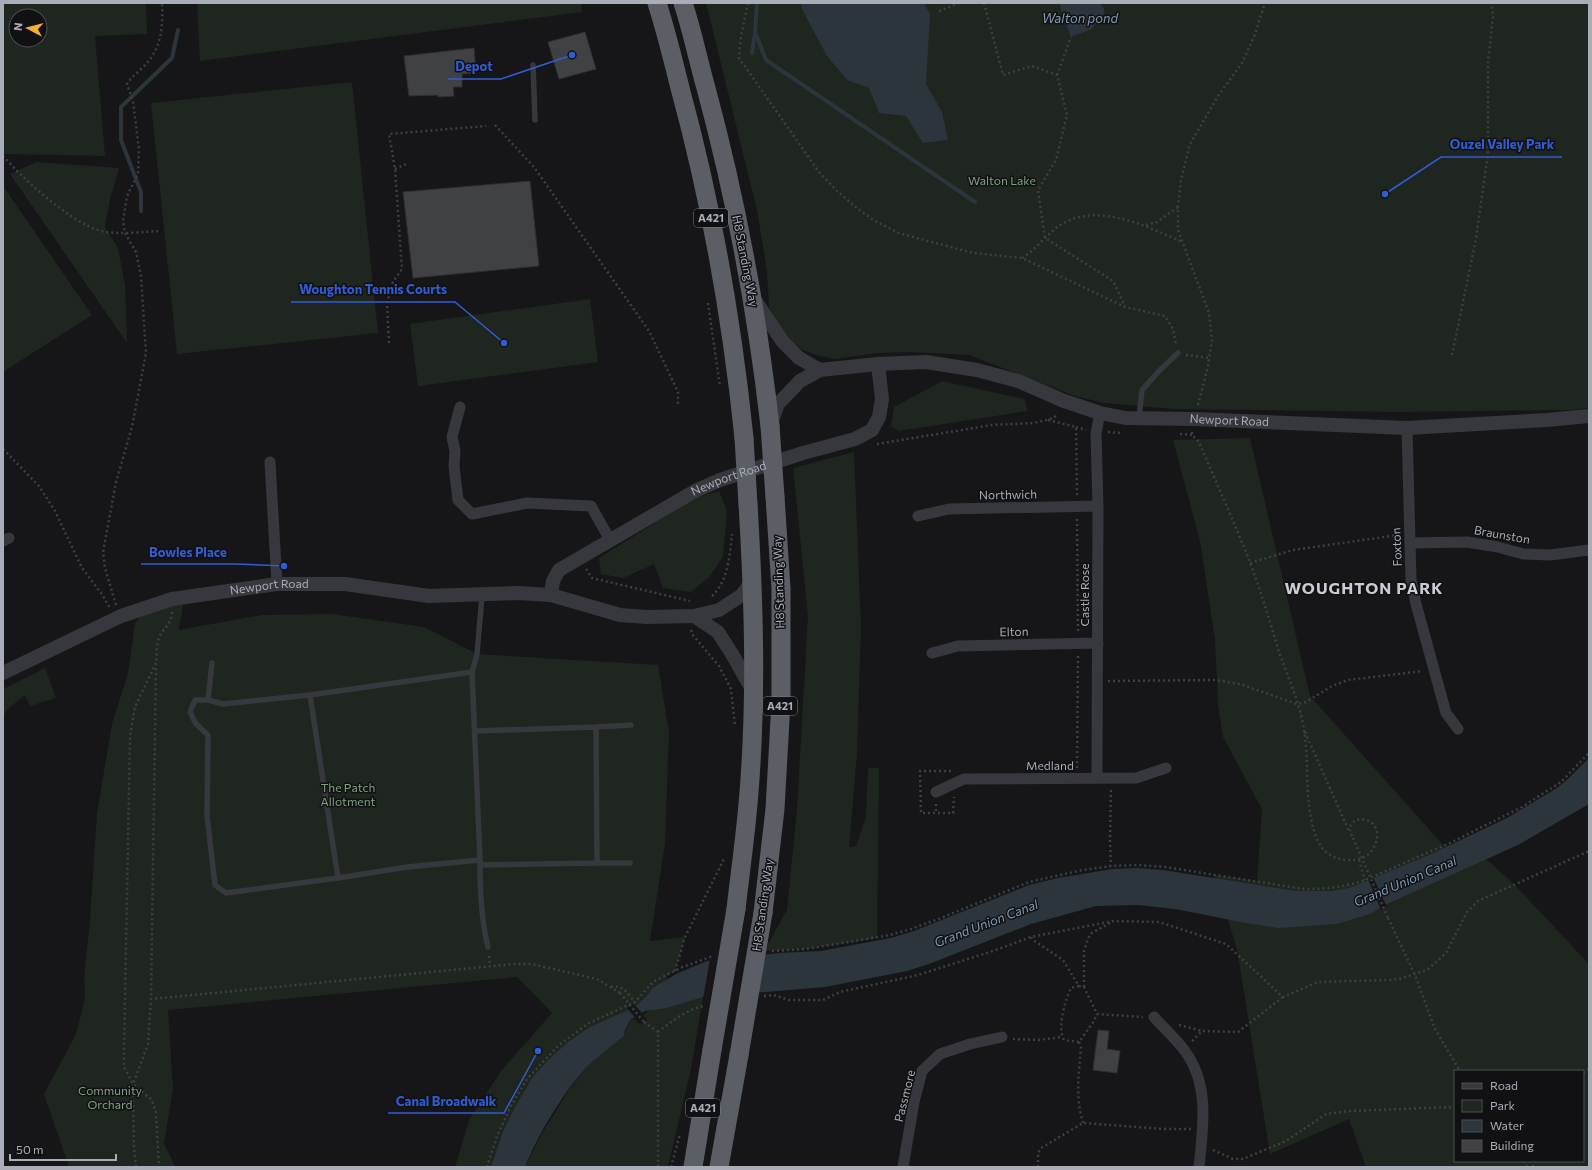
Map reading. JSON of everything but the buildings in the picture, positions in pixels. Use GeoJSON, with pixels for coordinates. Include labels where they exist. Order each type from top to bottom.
{"type":"FeatureCollection","features":[{"type":"Feature","properties":{"kind":"highway","name":"H8 Standing Way"},"geometry":{"type":"LineString","coordinates":[[657,3],[694,138],[710,210],[738,383],[744,438],[753,580],[754,694],[748,803],[736,909],[693,1167]]}},
{"type":"Feature","properties":{"kind":"highway","name":"H8 Standing Way"},"geometry":{"type":"LineString","coordinates":[[682,3],[719,134],[738,217],[753,296],[770,426],[781,588],[780,702],[775,809],[763,913],[719,1167]]}},
{"type":"Feature","properties":{"kind":"street"},"geometry":{"type":"LineString","coordinates":[[753,296],[783,342],[799,358],[820,370]]}},
{"type":"Feature","properties":{"kind":"street","name":"Newport Road"},"geometry":{"type":"LineString","coordinates":[[820,370],[878,364],[926,362],[977,370],[1018,381],[1064,401],[1100,412],[1125,418],[1139,419],[1194,419],[1407,428],[1547,420],[1589,416]]}},
{"type":"Feature","properties":{"kind":"street","name":"Newport Road"},"geometry":{"type":"LineString","coordinates":[[551,595],[553,581],[559,570],[695,491],[720,480],[803,453],[855,439],[872,430],[879,417],[882,399],[878,364]]}},
{"type":"Feature","properties":{"kind":"street"},"geometry":{"type":"LineString","coordinates":[[770,426],[778,404],[800,381],[820,370]]}},
{"type":"Feature","properties":{"kind":"street"},"geometry":{"type":"LineString","coordinates":[[460,407],[452,437],[454,466],[458,500],[472,514],[527,503],[591,506],[610,540]]}},
{"type":"Feature","properties":{"kind":"street","name":"Castle Rose"},"geometry":{"type":"LineString","coordinates":[[1097,778],[1098,506],[1096,433],[1100,412]]}},
{"type":"Feature","properties":{"kind":"street","name":"Foxton"},"geometry":{"type":"LineString","coordinates":[[1407,428],[1412,580],[1416,604],[1446,712],[1458,729]]}},
{"type":"Feature","properties":{"kind":"street"},"geometry":{"type":"LineString","coordinates":[[270,462],[277,584]]}},
{"type":"Feature","properties":{"kind":"street","name":"Northwich"},"geometry":{"type":"LineString","coordinates":[[918,516],[949,509],[1098,506]]}},
{"type":"Feature","properties":{"kind":"street","name":"Braunston"},"geometry":{"type":"LineString","coordinates":[[1410,538],[1467,542],[1498,547],[1523,554],[1550,555],[1589,550]]}},
{"type":"Feature","properties":{"kind":"street","name":"Newport Road"},"geometry":{"type":"LineString","coordinates":[[3,673],[119,617],[172,599],[277,584],[345,584],[429,596],[518,593],[551,595],[620,615],[647,617],[691,616],[719,610],[742,595],[753,580]]}},
{"type":"Feature","properties":{"kind":"street"},"geometry":{"type":"LineString","coordinates":[[691,616],[718,632],[754,694]]}},
{"type":"Feature","properties":{"kind":"street","name":"Elton"},"geometry":{"type":"LineString","coordinates":[[932,653],[958,646],[1098,643]]}},
{"type":"Feature","properties":{"kind":"street","name":"Medland"},"geometry":{"type":"LineString","coordinates":[[936,792],[964,780],[1136,778],[1166,768]]}},
{"type":"Feature","properties":{"kind":"street"},"geometry":{"type":"LineString","coordinates":[[1154,1017],[1186,1052],[1201,1082],[1204,1107],[1199,1167]]}},
{"type":"Feature","properties":{"kind":"street","name":"Passmore"},"geometry":{"type":"LineString","coordinates":[[903,1167],[914,1102],[922,1071],[940,1054],[970,1044],[1002,1037]]}},
{"type":"Feature","properties":{"kind":"lane"},"geometry":{"type":"LineString","coordinates":[[533,65],[535,120]]}},
{"type":"Feature","properties":{"kind":"lane"},"geometry":{"type":"LineString","coordinates":[[1139,419],[1142,390],[1178,353]]}},
{"type":"Feature","properties":{"kind":"lane"},"geometry":{"type":"LineString","coordinates":[[482,595],[477,654],[472,672],[480,894],[484,929],[488,947]]}},
{"type":"Feature","properties":{"kind":"lane"},"geometry":{"type":"LineString","coordinates":[[208,700],[212,663]]}},
{"type":"Feature","properties":{"kind":"lane"},"geometry":{"type":"LineString","coordinates":[[472,672],[310,695],[222,704],[208,700],[195,700],[190,712],[196,724],[208,735],[207,815],[215,886],[226,893],[407,867],[480,862],[630,863]]}},
{"type":"Feature","properties":{"kind":"lane"},"geometry":{"type":"LineString","coordinates":[[310,695],[338,878]]}},
{"type":"Feature","properties":{"kind":"lane"},"geometry":{"type":"LineString","coordinates":[[475,731],[631,725]]}},
{"type":"Feature","properties":{"kind":"lane"},"geometry":{"type":"LineString","coordinates":[[596,727],[597,863]]}},
{"type":"Feature","properties":{"kind":"path"},"geometry":{"type":"LineString","coordinates":[[119,617],[105,568],[103,552],[116,482],[132,427],[146,353],[141,276],[136,252],[125,233],[123,221],[126,196],[138,174],[139,150],[133,101],[127,84],[131,78],[147,63],[161,39],[163,21],[162,3]]}},
{"type":"Feature","properties":{"kind":"path"},"geometry":{"type":"LineString","coordinates":[[748,3],[741,36],[739,58],[819,172],[836,190],[858,209],[876,221],[899,233],[974,253],[1022,258],[1125,307],[1165,316],[1173,329],[1178,353],[1210,358]]}},
{"type":"Feature","properties":{"kind":"path"},"geometry":{"type":"LineString","coordinates":[[939,11],[959,3]]}},
{"type":"Feature","properties":{"kind":"path"},"geometry":{"type":"LineString","coordinates":[[984,3],[1003,74],[1032,66],[1056,75]]}},
{"type":"Feature","properties":{"kind":"path"},"geometry":{"type":"LineString","coordinates":[[1265,3],[1254,37],[1242,63],[1218,96],[1190,144],[1181,180],[1178,207],[1178,230],[1209,313],[1212,340],[1210,358],[1194,419],[1192,435],[1199,442],[1250,563],[1304,729],[1415,975],[1435,1029],[1459,1070]]}},
{"type":"Feature","properties":{"kind":"path"},"geometry":{"type":"LineString","coordinates":[[1452,355],[1476,239],[1488,152],[1488,62],[1493,17],[1492,3]]}},
{"type":"Feature","properties":{"kind":"path"},"geometry":{"type":"LineString","coordinates":[[1044,238],[1038,190],[1056,160],[1067,115],[1056,75],[1071,37]]}},
{"type":"Feature","properties":{"kind":"path"},"geometry":{"type":"LineString","coordinates":[[495,125],[534,167],[649,332],[678,392],[678,404]]}},
{"type":"Feature","properties":{"kind":"path"},"geometry":{"type":"LineString","coordinates":[[388,343],[387,302],[393,282],[402,269],[395,169],[389,134],[486,126]]}},
{"type":"Feature","properties":{"kind":"path"},"geometry":{"type":"LineString","coordinates":[[3,156],[53,204],[81,223],[101,231],[125,233],[159,231]]}},
{"type":"Feature","properties":{"kind":"path"},"geometry":{"type":"LineString","coordinates":[[395,169],[406,164]]}},
{"type":"Feature","properties":{"kind":"path"},"geometry":{"type":"LineString","coordinates":[[1146,225],[1157,222],[1178,207]]}},
{"type":"Feature","properties":{"kind":"path"},"geometry":{"type":"LineString","coordinates":[[1022,258],[1062,224],[1082,216],[1108,216],[1146,225],[1182,242]]}},
{"type":"Feature","properties":{"kind":"path"},"geometry":{"type":"LineString","coordinates":[[1044,238],[1113,281],[1125,307]]}},
{"type":"Feature","properties":{"kind":"path"},"geometry":{"type":"LineString","coordinates":[[707,297],[720,388]]}},
{"type":"Feature","properties":{"kind":"path"},"geometry":{"type":"LineString","coordinates":[[855,439],[864,446],[992,425],[1034,424],[1054,418],[1064,401]]}},
{"type":"Feature","properties":{"kind":"path"},"geometry":{"type":"LineString","coordinates":[[1048,420],[1076,427],[1078,779]]}},
{"type":"Feature","properties":{"kind":"path"},"geometry":{"type":"LineString","coordinates":[[3,449],[39,486],[55,511],[82,568],[119,617]]}},
{"type":"Feature","properties":{"kind":"path"},"geometry":{"type":"LineString","coordinates":[[710,599],[719,590],[729,563],[732,532]]}},
{"type":"Feature","properties":{"kind":"path"},"geometry":{"type":"LineString","coordinates":[[1250,563],[1293,550],[1410,538]]}},
{"type":"Feature","properties":{"kind":"path"},"geometry":{"type":"LineString","coordinates":[[580,558],[592,578],[690,601],[697,600]]}},
{"type":"Feature","properties":{"kind":"path"},"geometry":{"type":"LineString","coordinates":[[136,1167],[134,1148],[133,1084],[148,1044],[151,998],[156,662],[161,635],[172,618],[172,599]]}},
{"type":"Feature","properties":{"kind":"path"},"geometry":{"type":"LineString","coordinates":[[690,601],[692,634],[719,666],[731,689],[736,729]]}},
{"type":"Feature","properties":{"kind":"path"},"geometry":{"type":"LineString","coordinates":[[156,662],[135,707],[130,736],[124,1067],[133,1084],[152,1100],[156,1113],[159,1167]]}},
{"type":"Feature","properties":{"kind":"path"},"geometry":{"type":"LineString","coordinates":[[1078,681],[1215,680],[1240,684],[1297,704],[1306,702],[1332,686],[1348,680],[1435,670]]}},
{"type":"Feature","properties":{"kind":"path"},"geometry":{"type":"LineString","coordinates":[[1304,729],[1310,810],[1312,824],[1319,844],[1326,853],[1340,859],[1359,860],[1370,853],[1376,845],[1376,828],[1371,822],[1364,819],[1353,822],[1350,827],[1350,833]]}},
{"type":"Feature","properties":{"kind":"path"},"geometry":{"type":"LineString","coordinates":[[771,951],[806,949],[890,935],[941,918],[1029,882],[1083,870],[1111,866],[1137,864],[1165,867],[1304,889],[1339,887],[1365,880],[1497,821],[1561,782],[1589,753]]}},
{"type":"Feature","properties":{"kind":"path"},"geometry":{"type":"LineString","coordinates":[[1111,778],[1111,866]]}},
{"type":"Feature","properties":{"kind":"path"},"geometry":{"type":"LineString","coordinates":[[1186,1052],[1193,1039],[1202,1031],[1238,1032],[1283,997],[1318,982],[1388,980],[1415,975],[1427,970],[1446,953],[1468,912],[1478,901],[1589,851]]}},
{"type":"Feature","properties":{"kind":"path"},"geometry":{"type":"LineString","coordinates":[[675,971],[685,937],[727,856],[728,864]]}},
{"type":"Feature","properties":{"kind":"path"},"geometry":{"type":"LineString","coordinates":[[1359,860],[1365,880]]}},
{"type":"Feature","properties":{"kind":"path"},"geometry":{"type":"LineString","coordinates":[[762,997],[773,995],[789,1000],[824,1000],[840,992],[918,975],[1031,937],[1113,921],[1159,922],[1226,944],[1283,997]]}},
{"type":"Feature","properties":{"kind":"path"},"geometry":{"type":"LineString","coordinates":[[1079,1042],[1094,1021],[1097,1014],[1084,987],[1084,950],[1090,934],[1113,921]]}},
{"type":"Feature","properties":{"kind":"path"},"geometry":{"type":"LineString","coordinates":[[1031,937],[1033,940],[1063,960],[1079,986]]}},
{"type":"Feature","properties":{"kind":"path"},"geometry":{"type":"LineString","coordinates":[[488,1167],[497,1136],[511,1106],[527,1079],[537,1066],[559,1045],[576,1031],[589,1023],[635,1002],[653,982],[711,956],[718,955]]}},
{"type":"Feature","properties":{"kind":"path"},"geometry":{"type":"LineString","coordinates":[[151,998],[514,964],[531,964],[578,973],[597,979],[620,993],[644,1022],[658,1032]]}},
{"type":"Feature","properties":{"kind":"path"},"geometry":{"type":"LineString","coordinates":[[611,987],[614,986],[624,989],[635,1002]]}},
{"type":"Feature","properties":{"kind":"path"},"geometry":{"type":"LineString","coordinates":[[1062,1037],[1063,1011],[1066,997],[1070,988],[1079,986],[1084,987]]}},
{"type":"Feature","properties":{"kind":"path"},"geometry":{"type":"LineString","coordinates":[[658,1032],[676,1018],[699,1007],[707,1006]]}},
{"type":"Feature","properties":{"kind":"path"},"geometry":{"type":"LineString","coordinates":[[1097,1014],[1132,1017]]}},
{"type":"Feature","properties":{"kind":"path"},"geometry":{"type":"LineString","coordinates":[[658,1032],[658,1167]]}},
{"type":"Feature","properties":{"kind":"path"},"geometry":{"type":"LineString","coordinates":[[1002,1037],[1027,1041],[1062,1037],[1064,1040],[1079,1042]]}},
{"type":"Feature","properties":{"kind":"path"},"geometry":{"type":"LineString","coordinates":[[1079,1042],[1081,1047],[1077,1093],[1079,1110],[1083,1123]]}},
{"type":"Feature","properties":{"kind":"path"},"geometry":{"type":"LineString","coordinates":[[1202,1144],[1224,1156],[1233,1159],[1243,1159],[1286,1141],[1326,1114],[1350,1111],[1454,1107]]}},
{"type":"Feature","properties":{"kind":"path"},"geometry":{"type":"LineString","coordinates":[[1038,1167],[1038,1153],[1041,1148],[1083,1123],[1164,1129],[1203,1129]]}},
{"type":"Feature","properties":{"kind":"green space"},"geometry":{"type":"Polygon","coordinates":[[[3,3],[146,3],[147,34],[95,36],[105,156],[3,154],[3,3]]]}},
{"type":"Feature","properties":{"kind":"green space"},"geometry":{"type":"Polygon","coordinates":[[[197,3],[581,3],[582,12],[200,61],[197,3]]]}},
{"type":"Feature","properties":{"kind":"green space","name":"Walton Lake"},"geometry":{"type":"Polygon","coordinates":[[[706,3],[1589,3],[1589,408],[1572,410],[1396,412],[1174,409],[1104,403],[1075,396],[969,355],[909,352],[877,353],[835,359],[819,356],[803,350],[793,343],[777,323],[769,307],[767,271],[757,210],[706,3]]]}},
{"type":"Feature","properties":{"kind":"green space"},"geometry":{"type":"Polygon","coordinates":[[[352,82],[378,333],[177,354],[151,103],[352,82]]]}},
{"type":"Feature","properties":{"kind":"green space"},"geometry":{"type":"Polygon","coordinates":[[[37,162],[119,168],[110,199],[105,227],[118,248],[125,285],[127,343],[10,174],[37,162]]]}},
{"type":"Feature","properties":{"kind":"green space"},"geometry":{"type":"Polygon","coordinates":[[[3,186],[92,315],[3,372],[3,186]]]}},
{"type":"Feature","properties":{"kind":"green space"},"geometry":{"type":"Polygon","coordinates":[[[590,299],[598,362],[418,386],[410,324],[590,299]]]}},
{"type":"Feature","properties":{"kind":"green space"},"geometry":{"type":"Polygon","coordinates":[[[942,381],[1024,399],[1028,411],[899,431],[891,426],[894,407],[942,381]]]}},
{"type":"Feature","properties":{"kind":"green space"},"geometry":{"type":"Polygon","coordinates":[[[1250,438],[1310,696],[1444,846],[1487,860],[1514,884],[1589,964],[1589,1167],[1366,1167],[1349,1119],[1270,1154],[1237,949],[1214,875],[1257,881],[1262,809],[1223,737],[1218,705],[1215,639],[1200,541],[1173,440],[1250,438]]]}},
{"type":"Feature","properties":{"kind":"green space"},"geometry":{"type":"Polygon","coordinates":[[[854,452],[861,626],[857,754],[849,847],[856,846],[866,817],[868,768],[879,768],[877,938],[806,949],[764,951],[787,910],[797,809],[808,616],[793,468],[854,452]]]}},
{"type":"Feature","properties":{"kind":"green space"},"geometry":{"type":"Polygon","coordinates":[[[719,491],[727,511],[723,557],[709,577],[691,592],[663,588],[654,564],[623,578],[601,574],[599,558],[695,498],[719,491]]]}},
{"type":"Feature","properties":{"kind":"green space","name":"The Patch Allotment"},"geometry":{"type":"Polygon","coordinates":[[[184,598],[179,630],[262,615],[332,614],[424,627],[477,654],[658,665],[669,732],[665,844],[650,941],[685,937],[675,971],[667,976],[666,980],[652,988],[638,1004],[532,1078],[503,1131],[491,1167],[455,1167],[469,1120],[501,1071],[552,1013],[517,977],[168,1010],[173,1089],[164,1143],[175,1167],[69,1167],[44,1094],[76,1034],[85,998],[84,977],[90,921],[97,813],[112,724],[128,673],[135,624],[145,608],[184,598]]]}},
{"type":"Feature","properties":{"kind":"green space"},"geometry":{"type":"Polygon","coordinates":[[[45,668],[56,698],[30,706],[25,695],[8,709],[3,716],[3,689],[45,668]]]}},
{"type":"Feature","properties":{"kind":"green space"},"geometry":{"type":"Polygon","coordinates":[[[703,997],[691,1069],[668,1167],[525,1167],[541,1135],[569,1090],[584,1070],[601,1053],[624,1036],[630,1020],[635,1019],[640,1025],[647,1020],[643,1015],[651,1010],[667,1008],[703,997]]]}},
{"type":"Feature","properties":{"kind":"water"},"geometry":{"type":"Polygon","coordinates":[[[801,3],[924,3],[930,14],[926,84],[942,112],[948,140],[923,143],[906,116],[879,113],[869,88],[847,80],[827,56],[802,9],[801,3]]]}},
{"type":"Feature","properties":{"kind":"water","name":"Walton pond"},"geometry":{"type":"Polygon","coordinates":[[[1060,3],[1100,3],[1104,9],[1104,14],[1092,29],[1071,37],[1061,10],[1060,3]]]}},
{"type":"Feature","properties":{"kind":"water","name":"Grand Union Canal"},"geometry":{"type":"Polygon","coordinates":[[[1589,758],[1589,804],[1518,845],[1387,904],[1370,914],[1337,924],[1279,928],[1175,909],[1138,905],[1096,906],[1031,924],[929,964],[907,971],[825,987],[703,997],[667,1008],[645,1011],[630,1020],[624,1036],[593,1061],[576,1080],[543,1129],[525,1167],[491,1167],[503,1131],[516,1105],[532,1078],[548,1060],[568,1042],[590,1027],[638,1004],[652,988],[678,973],[707,961],[779,953],[821,951],[891,938],[914,931],[1029,885],[1058,878],[1113,869],[1137,868],[1163,870],[1295,891],[1332,891],[1349,888],[1429,855],[1507,818],[1557,788],[1589,758]]]}},
{"type":"Feature","properties":{"kind":"pier"},"geometry":{"type":"Polygon","coordinates":[[[1373,877],[1387,907],[1381,910],[1368,879],[1373,877]]]}},
{"type":"Feature","properties":{"kind":"pier"},"geometry":{"type":"Polygon","coordinates":[[[766,952],[757,994],[703,999],[710,959],[766,952]]]}},
{"type":"Feature","properties":{"kind":"pier"},"geometry":{"type":"Polygon","coordinates":[[[634,1004],[643,1014],[636,1019],[627,1008],[634,1004]]]}},
{"type":"Feature","properties":{"kind":"waterway"},"geometry":{"type":"LineString","coordinates":[[757,3],[755,32],[766,60],[975,202]]}},
{"type":"Feature","properties":{"kind":"waterway"},"geometry":{"type":"LineString","coordinates":[[141,211],[141,192],[121,140],[121,107],[172,58],[178,30]]}},
{"type":"Feature","properties":{"kind":"waterway"},"geometry":{"type":"LineString","coordinates":[[752,53],[755,33]]}},
{"type":"Feature","properties":{"kind":"place","name":"Depot"},"geometry":{"type":"Point","coordinates":[572,55]}},
{"type":"Feature","properties":{"kind":"place","name":"Ouzel Valley Park"},"geometry":{"type":"Point","coordinates":[1385,194]}},
{"type":"Feature","properties":{"kind":"place","name":"Woughton Tennis Courts"},"geometry":{"type":"Point","coordinates":[504,343]}},
{"type":"Feature","properties":{"kind":"place","name":"Bowles Place"},"geometry":{"type":"Point","coordinates":[284,566]}},
{"type":"Feature","properties":{"kind":"place","name":"Canal Broadwalk"},"geometry":{"type":"Point","coordinates":[538,1051]}},
{"type":"Feature","properties":{"kind":"district","name":"WOUGHTON PARK"},"geometry":{"type":"Point","coordinates":[1364,588]}},
{"type":"Feature","properties":{"kind":"park label","name":"Community Orchard"},"geometry":{"type":"Point","coordinates":[110,1098]}}]}
